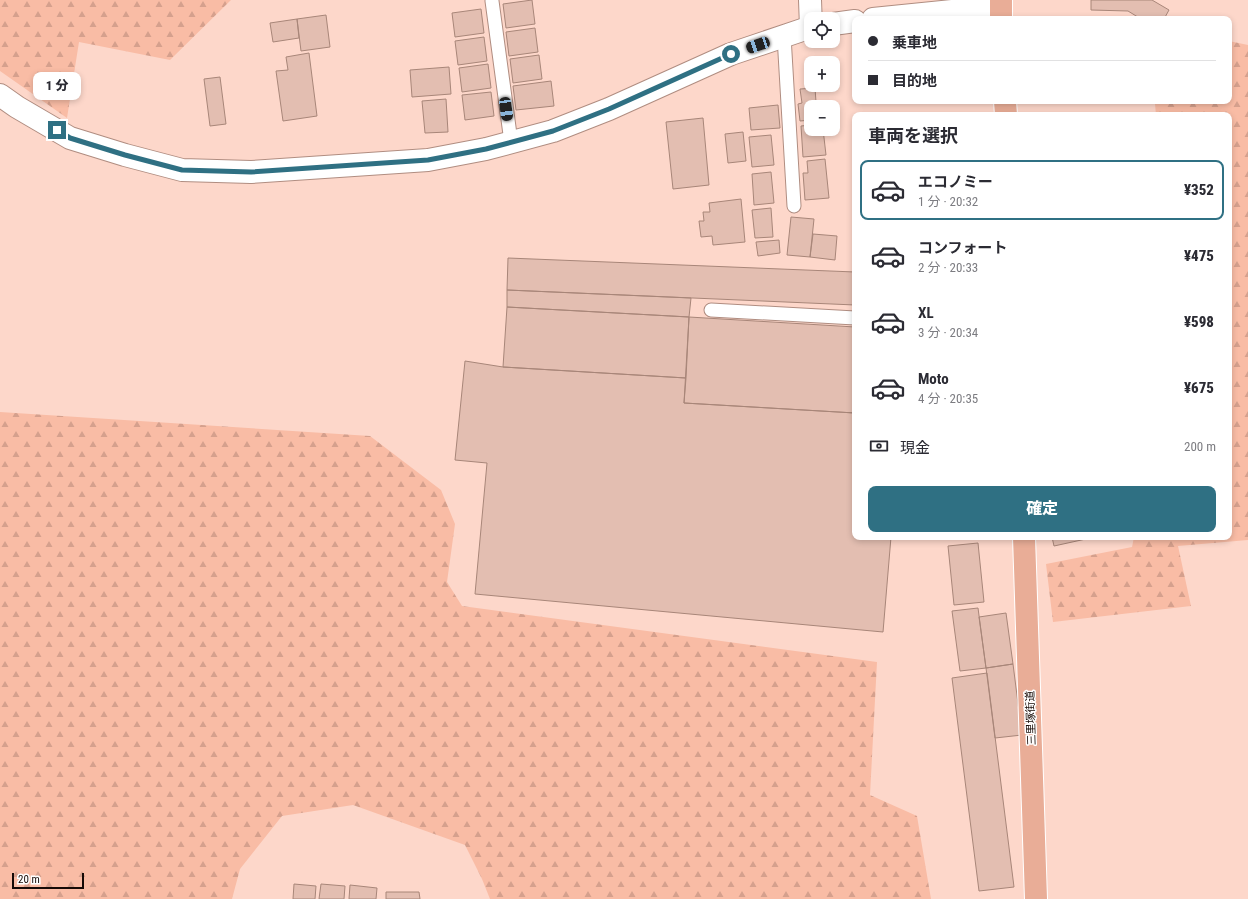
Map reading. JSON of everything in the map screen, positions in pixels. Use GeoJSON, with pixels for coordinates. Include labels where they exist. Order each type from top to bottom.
{"type":"FeatureCollection","features":[{"type":"Feature","properties":{"kind":"main road","name":"三里塚街道"},"geometry":{"type":"LineString","coordinates":[[1024,540],[1036,899]]}},
{"type":"Feature","properties":{"kind":"street"},"geometry":{"type":"LineString","coordinates":[[810,0],[810,12]]}},
{"type":"Feature","properties":{"kind":"street"},"geometry":{"type":"LineString","coordinates":[[909,16],[1001,8]]}},
{"type":"Feature","properties":{"kind":"street"},"geometry":{"type":"LineString","coordinates":[[840,23],[852,21]]}},
{"type":"Feature","properties":{"kind":"street"},"geometry":{"type":"LineString","coordinates":[[0,95],[17,107],[70,138],[125,155],[182,170],[251,172],[428,160],[486,149],[553,131],[609,109],[731,54],[804,29]]}},
{"type":"Feature","properties":{"kind":"lane"},"geometry":{"type":"LineString","coordinates":[[492,1],[511,142]]}},
{"type":"Feature","properties":{"kind":"lane"},"geometry":{"type":"LineString","coordinates":[[784,36],[794,206]]}},
{"type":"Feature","properties":{"kind":"lane"},"geometry":{"type":"LineString","coordinates":[[711,310],[852,318]]}},
{"type":"Feature","properties":{"kind":"green space"},"geometry":{"type":"Polygon","coordinates":[[[0,0],[231,0],[170,60],[79,42],[67,118],[0,71],[0,0]]]}},
{"type":"Feature","properties":{"kind":"green space"},"geometry":{"type":"Polygon","coordinates":[[[1232,42],[1248,45],[1248,540],[1178,546],[1191,606],[1053,622],[1046,564],[1132,547],[1133,540],[1232,540],[1232,112],[1156,112],[1155,104],[1232,104],[1232,42]]]}},
{"type":"Feature","properties":{"kind":"green space"},"geometry":{"type":"Polygon","coordinates":[[[0,412],[370,436],[441,490],[455,524],[447,582],[462,606],[877,662],[870,795],[917,816],[931,899],[490,899],[465,845],[353,805],[282,816],[240,869],[232,899],[0,899],[0,412]]]}},
{"type":"Feature","properties":{"kind":"building"},"geometry":{"type":"Polygon","coordinates":[[[532,0],[535,24],[506,28],[503,4],[532,0]]]}},
{"type":"Feature","properties":{"kind":"building"},"geometry":{"type":"Polygon","coordinates":[[[1091,0],[1152,0],[1169,10],[1166,16],[1136,16],[1128,11],[1091,10],[1091,0]]]}},
{"type":"Feature","properties":{"kind":"building"},"geometry":{"type":"Polygon","coordinates":[[[481,9],[484,33],[455,37],[452,13],[481,9]]]}},
{"type":"Feature","properties":{"kind":"building"},"geometry":{"type":"Polygon","coordinates":[[[326,15],[330,47],[301,51],[297,19],[326,15]]]}},
{"type":"Feature","properties":{"kind":"building"},"geometry":{"type":"Polygon","coordinates":[[[297,19],[299,38],[273,42],[270,23],[297,19]]]}},
{"type":"Feature","properties":{"kind":"building"},"geometry":{"type":"Polygon","coordinates":[[[535,28],[538,52],[509,56],[506,32],[535,28]]]}},
{"type":"Feature","properties":{"kind":"building"},"geometry":{"type":"Polygon","coordinates":[[[484,37],[487,61],[458,65],[455,41],[484,37]]]}},
{"type":"Feature","properties":{"kind":"building"},"geometry":{"type":"Polygon","coordinates":[[[309,53],[317,116],[283,121],[276,71],[288,70],[286,57],[309,53]]]}},
{"type":"Feature","properties":{"kind":"building"},"geometry":{"type":"Polygon","coordinates":[[[539,55],[542,79],[513,83],[510,59],[539,55]]]}},
{"type":"Feature","properties":{"kind":"building"},"geometry":{"type":"Polygon","coordinates":[[[488,64],[491,88],[462,92],[459,68],[488,64]]]}},
{"type":"Feature","properties":{"kind":"building"},"geometry":{"type":"Polygon","coordinates":[[[449,67],[451,94],[412,97],[410,70],[449,67]]]}},
{"type":"Feature","properties":{"kind":"building"},"geometry":{"type":"Polygon","coordinates":[[[220,77],[226,124],[210,126],[204,79],[220,77]]]}},
{"type":"Feature","properties":{"kind":"building"},"geometry":{"type":"Polygon","coordinates":[[[551,81],[554,106],[516,110],[513,86],[551,81]]]}},
{"type":"Feature","properties":{"kind":"building"},"geometry":{"type":"Polygon","coordinates":[[[800,89],[804,89],[804,92],[815,92],[816,100],[804,100],[804,121],[800,121],[798,104],[802,103],[800,89]]]}},
{"type":"Feature","properties":{"kind":"building"},"geometry":{"type":"Polygon","coordinates":[[[491,92],[494,116],[465,120],[462,95],[491,92]]]}},
{"type":"Feature","properties":{"kind":"building"},"geometry":{"type":"Polygon","coordinates":[[[446,99],[448,132],[425,133],[422,101],[446,99]]]}},
{"type":"Feature","properties":{"kind":"building"},"geometry":{"type":"Polygon","coordinates":[[[778,105],[780,128],[751,130],[749,108],[778,105]]]}},
{"type":"Feature","properties":{"kind":"building"},"geometry":{"type":"Polygon","coordinates":[[[703,118],[709,185],[673,189],[666,122],[703,118]]]}},
{"type":"Feature","properties":{"kind":"building"},"geometry":{"type":"Polygon","coordinates":[[[801,126],[804,126],[804,136],[824,136],[826,155],[803,157],[801,126]]]}},
{"type":"Feature","properties":{"kind":"building"},"geometry":{"type":"Polygon","coordinates":[[[743,132],[746,161],[728,163],[725,134],[743,132]]]}},
{"type":"Feature","properties":{"kind":"building"},"geometry":{"type":"Polygon","coordinates":[[[771,135],[774,165],[752,167],[749,137],[771,135]]]}},
{"type":"Feature","properties":{"kind":"building"},"geometry":{"type":"Polygon","coordinates":[[[825,159],[829,198],[805,200],[803,173],[808,173],[807,161],[825,159]]]}},
{"type":"Feature","properties":{"kind":"building"},"geometry":{"type":"Polygon","coordinates":[[[771,172],[774,203],[754,205],[752,174],[771,172]]]}},
{"type":"Feature","properties":{"kind":"building"},"geometry":{"type":"Polygon","coordinates":[[[741,199],[745,242],[713,245],[712,236],[701,237],[699,221],[704,221],[703,212],[710,212],[709,203],[741,199]]]}},
{"type":"Feature","properties":{"kind":"building"},"geometry":{"type":"Polygon","coordinates":[[[771,208],[773,237],[755,238],[752,210],[771,208]]]}},
{"type":"Feature","properties":{"kind":"building"},"geometry":{"type":"Polygon","coordinates":[[[791,217],[814,219],[810,257],[787,255],[791,217]]]}},
{"type":"Feature","properties":{"kind":"building"},"geometry":{"type":"Polygon","coordinates":[[[813,234],[837,236],[835,260],[810,257],[813,234]]]}},
{"type":"Feature","properties":{"kind":"building"},"geometry":{"type":"Polygon","coordinates":[[[779,240],[780,253],[758,256],[756,242],[779,240]]]}},
{"type":"Feature","properties":{"kind":"building"},"geometry":{"type":"Polygon","coordinates":[[[508,258],[852,272],[852,305],[507,290],[508,258]]]}},
{"type":"Feature","properties":{"kind":"building"},"geometry":{"type":"Polygon","coordinates":[[[507,290],[691,298],[689,317],[507,307],[507,290]]]}},
{"type":"Feature","properties":{"kind":"building"},"geometry":{"type":"Polygon","coordinates":[[[507,307],[689,317],[686,378],[503,367],[507,307]]]}},
{"type":"Feature","properties":{"kind":"building"},"geometry":{"type":"Polygon","coordinates":[[[689,317],[852,327],[852,413],[684,403],[689,317]]]}},
{"type":"Feature","properties":{"kind":"building"},"geometry":{"type":"Polygon","coordinates":[[[465,361],[503,367],[686,378],[684,403],[852,413],[852,540],[891,540],[883,632],[475,594],[487,463],[455,460],[465,361]]]}},
{"type":"Feature","properties":{"kind":"building"},"geometry":{"type":"Polygon","coordinates":[[[1053,540],[1081,540],[1054,546],[1053,540]]]}},
{"type":"Feature","properties":{"kind":"building"},"geometry":{"type":"Polygon","coordinates":[[[978,543],[984,602],[954,605],[948,546],[978,543]]]}},
{"type":"Feature","properties":{"kind":"building"},"geometry":{"type":"Polygon","coordinates":[[[978,608],[986,668],[960,671],[952,611],[978,608]]]}},
{"type":"Feature","properties":{"kind":"building"},"geometry":{"type":"Polygon","coordinates":[[[1006,613],[1013,664],[986,668],[979,617],[1006,613]]]}},
{"type":"Feature","properties":{"kind":"building"},"geometry":{"type":"Polygon","coordinates":[[[1013,664],[1022,735],[995,738],[986,668],[1013,664]]]}},
{"type":"Feature","properties":{"kind":"building"},"geometry":{"type":"Polygon","coordinates":[[[987,673],[1014,887],[979,891],[952,678],[987,673]]]}},
{"type":"Feature","properties":{"kind":"building"},"geometry":{"type":"Polygon","coordinates":[[[294,884],[316,886],[315,899],[293,899],[294,884]]]}},
{"type":"Feature","properties":{"kind":"building"},"geometry":{"type":"Polygon","coordinates":[[[321,884],[345,886],[344,899],[319,899],[321,884]]]}},
{"type":"Feature","properties":{"kind":"building"},"geometry":{"type":"Polygon","coordinates":[[[350,885],[377,888],[376,899],[349,899],[350,885]]]}},
{"type":"Feature","properties":{"kind":"building"},"geometry":{"type":"Polygon","coordinates":[[[386,892],[419,892],[420,899],[386,899],[386,892]]]}},
{"type":"Feature","properties":{"kind":"route"},"geometry":{"type":"LineString","coordinates":[[57,130],[70,138],[125,155],[182,170],[251,172],[428,160],[486,149],[553,131],[609,109],[731,54]]}}]}
